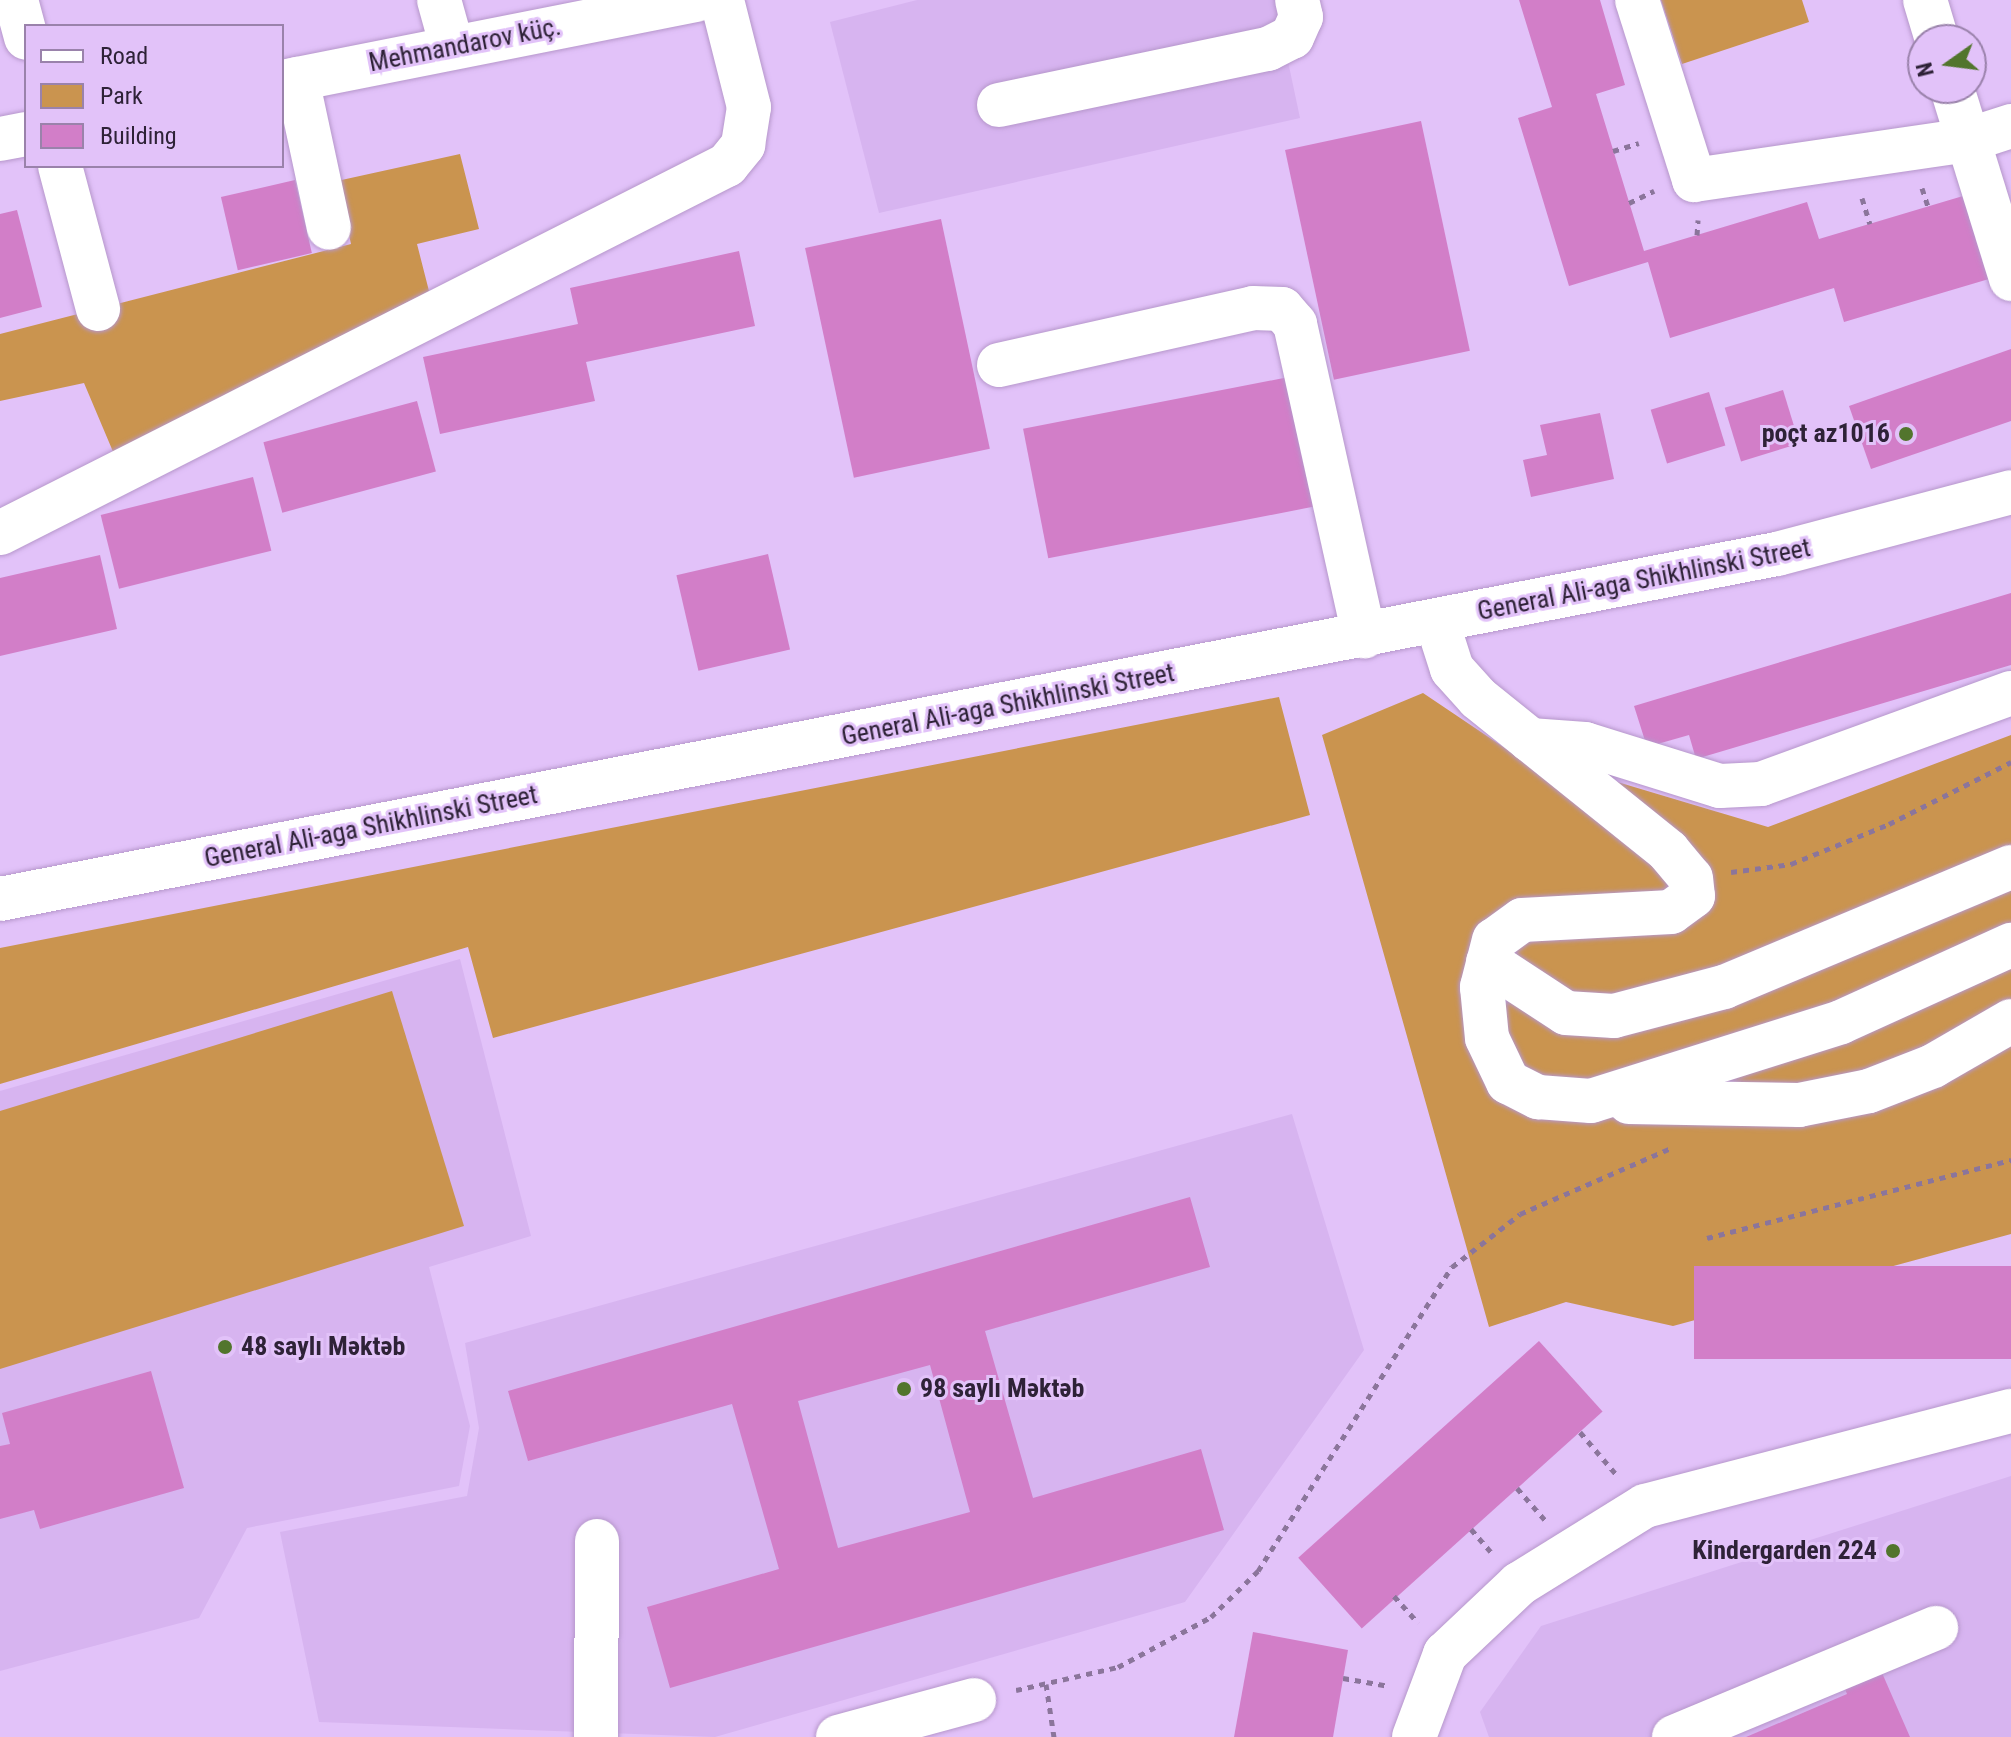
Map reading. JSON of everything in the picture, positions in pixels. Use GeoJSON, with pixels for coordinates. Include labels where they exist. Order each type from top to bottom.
{"type":"FeatureCollection","features":[{"type":"Feature","properties":{"kind":"main road"},"geometry":{"type":"LineString","coordinates":[[16,0],[24,30]]}},
{"type":"Feature","properties":{"kind":"main road"},"geometry":{"type":"LineString","coordinates":[[439,0],[452,47]]}},
{"type":"Feature","properties":{"kind":"main road","name":"Mehmandarov küç."},"geometry":{"type":"LineString","coordinates":[[290,81],[696,0]]}},
{"type":"Feature","properties":{"kind":"main road"},"geometry":{"type":"LineString","coordinates":[[0,533],[727,165],[743,145],[749,107],[722,0]]}},
{"type":"Feature","properties":{"kind":"main road"},"geometry":{"type":"LineString","coordinates":[[999,105],[1268,49],[1292,37],[1301,17],[1297,0]]}},
{"type":"Feature","properties":{"kind":"main road"},"geometry":{"type":"LineString","coordinates":[[1637,0],[1694,180],[1968,140],[2011,126]]}},
{"type":"Feature","properties":{"kind":"main road"},"geometry":{"type":"LineString","coordinates":[[1925,0],[1932,24]]}},
{"type":"Feature","properties":{"kind":"main road"},"geometry":{"type":"LineString","coordinates":[[290,81],[329,228]]}},
{"type":"Feature","properties":{"kind":"main road"},"geometry":{"type":"LineString","coordinates":[[1957,104],[2011,279]]}},
{"type":"Feature","properties":{"kind":"main road"},"geometry":{"type":"LineString","coordinates":[[0,139],[24,134]]}},
{"type":"Feature","properties":{"kind":"main road"},"geometry":{"type":"LineString","coordinates":[[61,168],[98,309]]}},
{"type":"Feature","properties":{"kind":"main road"},"geometry":{"type":"LineString","coordinates":[[999,365],[1253,308],[1282,309],[1295,324],[1364,636]]}},
{"type":"Feature","properties":{"kind":"main road","name":"General Ali-aga Shikhlinski Street"},"geometry":{"type":"LineString","coordinates":[[0,899],[1437,622],[1869,534],[2011,492]]}},
{"type":"Feature","properties":{"kind":"main road"},"geometry":{"type":"LineString","coordinates":[[1437,622],[1452,669],[1530,740],[1668,851],[1691,878],[1693,896],[1671,912],[1522,920],[1494,940],[1482,987],[1487,1038],[1508,1082],[1538,1097],[1799,1105],[1869,1091],[1933,1066],[2011,1021]]}},
{"type":"Feature","properties":{"kind":"main road"},"geometry":{"type":"LineString","coordinates":[[1530,740],[1585,744],[1720,786],[1761,784],[2011,693]]}},
{"type":"Feature","properties":{"kind":"main road"},"geometry":{"type":"LineString","coordinates":[[1488,962],[1566,1013],[1614,1016],[1724,987],[2011,867]]}},
{"type":"Feature","properties":{"kind":"main road"},"geometry":{"type":"LineString","coordinates":[[1591,1101],[1841,1022],[2011,945]]}},
{"type":"Feature","properties":{"kind":"main road"},"geometry":{"type":"LineString","coordinates":[[1414,1737],[1445,1654],[1519,1584],[1645,1506],[2011,1411]]}},
{"type":"Feature","properties":{"kind":"main road"},"geometry":{"type":"LineString","coordinates":[[596,1737],[597,1541]]}},
{"type":"Feature","properties":{"kind":"main road"},"geometry":{"type":"LineString","coordinates":[[1674,1737],[1936,1628]]}},
{"type":"Feature","properties":{"kind":"main road"},"geometry":{"type":"LineString","coordinates":[[838,1737],[974,1700]]}},
{"type":"Feature","properties":{"kind":"path"},"geometry":{"type":"LineString","coordinates":[[1691,878],[1791,864],[1889,824],[2011,762]]}},
{"type":"Feature","properties":{"kind":"path"},"geometry":{"type":"LineString","coordinates":[[974,1700],[1132,1660],[1211,1617],[1258,1571],[1452,1267],[1520,1214],[1686,1143]]}},
{"type":"Feature","properties":{"kind":"path"},"geometry":{"type":"LineString","coordinates":[[1707,1238],[2011,1160]]}},
{"type":"Feature","properties":{"kind":"path"},"geometry":{"type":"LineString","coordinates":[[1580,1432],[1645,1506]]}},
{"type":"Feature","properties":{"kind":"path"},"geometry":{"type":"LineString","coordinates":[[1046,1684],[1054,1737]]}},
{"type":"Feature","properties":{"kind":"shaded area"},"geometry":{"type":"Polygon","coordinates":[[[917,0],[1275,0],[1300,118],[879,213],[830,22],[917,0]]]}},
{"type":"Feature","properties":{"kind":"shaded area","name":"48 saylı Məktəb"},"geometry":{"type":"Polygon","coordinates":[[[460,959],[531,1236],[429,1267],[470,1426],[459,1486],[247,1528],[199,1618],[0,1671],[0,1091],[460,959]]]}},
{"type":"Feature","properties":{"kind":"shaded area","name":"98 saylı Məktəb"},"geometry":{"type":"Polygon","coordinates":[[[1292,1114],[1364,1350],[1185,1602],[715,1737],[319,1722],[280,1532],[467,1496],[479,1428],[465,1343],[1292,1114]]]}},
{"type":"Feature","properties":{"kind":"shaded area","name":"Kindergarden 224"},"geometry":{"type":"Polygon","coordinates":[[[2011,1476],[2011,1737],[1489,1737],[1480,1712],[1541,1626],[2011,1476]]]}},
{"type":"Feature","properties":{"kind":"green space"},"geometry":{"type":"Polygon","coordinates":[[[1661,0],[1802,0],[1809,22],[1682,64],[1661,0]]]}},
{"type":"Feature","properties":{"kind":"green space"},"geometry":{"type":"Polygon","coordinates":[[[460,154],[479,229],[417,244],[429,291],[114,454],[84,383],[0,401],[0,334],[351,244],[337,181],[460,154]]]}},
{"type":"Feature","properties":{"kind":"green space"},"geometry":{"type":"Polygon","coordinates":[[[1423,693],[1573,794],[1614,781],[1768,827],[2011,735],[2011,1234],[1673,1326],[1566,1302],[1489,1327],[1322,735],[1423,693]]]}},
{"type":"Feature","properties":{"kind":"green space"},"geometry":{"type":"Polygon","coordinates":[[[1279,697],[1310,815],[493,1038],[468,947],[0,1084],[0,948],[1279,697]]]}},
{"type":"Feature","properties":{"kind":"green space"},"geometry":{"type":"Polygon","coordinates":[[[392,991],[464,1226],[0,1369],[0,1111],[392,991]]]}},
{"type":"Feature","properties":{"kind":"building"},"geometry":{"type":"Polygon","coordinates":[[[1519,0],[1600,0],[1625,85],[1596,94],[1644,251],[1807,202],[1819,239],[1973,193],[1999,276],[1844,322],[1834,288],[1670,338],[1648,262],[1569,286],[1518,118],[1552,107],[1519,0]]]}},
{"type":"Feature","properties":{"kind":"building"},"geometry":{"type":"Polygon","coordinates":[[[1421,121],[1470,351],[1334,380],[1285,150],[1421,121]]]}},
{"type":"Feature","properties":{"kind":"building"},"geometry":{"type":"Polygon","coordinates":[[[295,180],[312,253],[238,270],[221,197],[295,180]]]}},
{"type":"Feature","properties":{"kind":"building"},"geometry":{"type":"Polygon","coordinates":[[[17,210],[42,307],[0,318],[0,214],[17,210]]]}},
{"type":"Feature","properties":{"kind":"building"},"geometry":{"type":"Polygon","coordinates":[[[941,219],[990,449],[854,478],[805,248],[941,219]]]}},
{"type":"Feature","properties":{"kind":"building"},"geometry":{"type":"Polygon","coordinates":[[[739,251],[755,326],[586,362],[595,401],[440,434],[423,357],[578,324],[570,288],[739,251]]]}},
{"type":"Feature","properties":{"kind":"building"},"geometry":{"type":"Polygon","coordinates":[[[2011,349],[2011,421],[1871,469],[1849,406],[2011,349]]]}},
{"type":"Feature","properties":{"kind":"building"},"geometry":{"type":"Polygon","coordinates":[[[1294,376],[1319,506],[1048,558],[1023,429],[1294,376]]]}},
{"type":"Feature","properties":{"kind":"building"},"geometry":{"type":"Polygon","coordinates":[[[1783,390],[1799,444],[1741,461],[1725,408],[1783,390]]]}},
{"type":"Feature","properties":{"kind":"building"},"geometry":{"type":"Polygon","coordinates":[[[1709,392],[1725,446],[1667,463],[1651,410],[1709,392]]]}},
{"type":"Feature","properties":{"kind":"building"},"geometry":{"type":"Polygon","coordinates":[[[417,401],[436,472],[282,513],[263,442],[417,401]]]}},
{"type":"Feature","properties":{"kind":"building"},"geometry":{"type":"Polygon","coordinates":[[[1600,413],[1614,479],[1531,497],[1523,460],[1547,455],[1540,425],[1600,413]]]}},
{"type":"Feature","properties":{"kind":"building"},"geometry":{"type":"Polygon","coordinates":[[[253,477],[271,551],[119,589],[101,515],[253,477]]]}},
{"type":"Feature","properties":{"kind":"building"},"geometry":{"type":"Polygon","coordinates":[[[768,554],[790,649],[698,671],[676,575],[768,554]]]}},
{"type":"Feature","properties":{"kind":"building"},"geometry":{"type":"Polygon","coordinates":[[[100,555],[117,629],[0,656],[0,578],[100,555]]]}},
{"type":"Feature","properties":{"kind":"building"},"geometry":{"type":"Polygon","coordinates":[[[2011,593],[2011,665],[1696,759],[1689,735],[1647,747],[1634,706],[2011,593]]]}},
{"type":"Feature","properties":{"kind":"building"},"geometry":{"type":"Polygon","coordinates":[[[1190,1197],[1210,1267],[985,1331],[1033,1498],[1201,1449],[1224,1530],[670,1688],[647,1607],[779,1569],[732,1404],[528,1461],[508,1391],[1190,1197]],[[930,1365],[798,1401],[838,1548],[970,1512],[930,1365]]]}},
{"type":"Feature","properties":{"kind":"building"},"geometry":{"type":"Polygon","coordinates":[[[1694,1266],[2011,1266],[2011,1359],[1694,1359],[1694,1266]]]}},
{"type":"Feature","properties":{"kind":"building"},"geometry":{"type":"Polygon","coordinates":[[[1539,1341],[1603,1412],[1362,1628],[1298,1558],[1539,1341]]]}},
{"type":"Feature","properties":{"kind":"building"},"geometry":{"type":"Polygon","coordinates":[[[151,1371],[184,1488],[40,1529],[34,1510],[0,1519],[0,1446],[10,1444],[2,1413],[151,1371]]]}},
{"type":"Feature","properties":{"kind":"building"},"geometry":{"type":"Polygon","coordinates":[[[1253,1632],[1348,1650],[1333,1737],[1234,1737],[1253,1632]]]}},
{"type":"Feature","properties":{"kind":"building"},"geometry":{"type":"Polygon","coordinates":[[[1879,1666],[1910,1737],[1746,1737],[1847,1694],[1842,1682],[1879,1666]]]}},
{"type":"Feature","properties":{"kind":"place","name":"poçt az1016"},"geometry":{"type":"Point","coordinates":[1906,434]}},
{"type":"Feature","properties":{"kind":"place","name":"48 saylı Məktəb"},"geometry":{"type":"Point","coordinates":[225,1347]}},
{"type":"Feature","properties":{"kind":"place","name":"98 saylı Məktəb"},"geometry":{"type":"Point","coordinates":[904,1389]}},
{"type":"Feature","properties":{"kind":"place","name":"Kindergarden 224"},"geometry":{"type":"Point","coordinates":[1893,1551]}}]}
